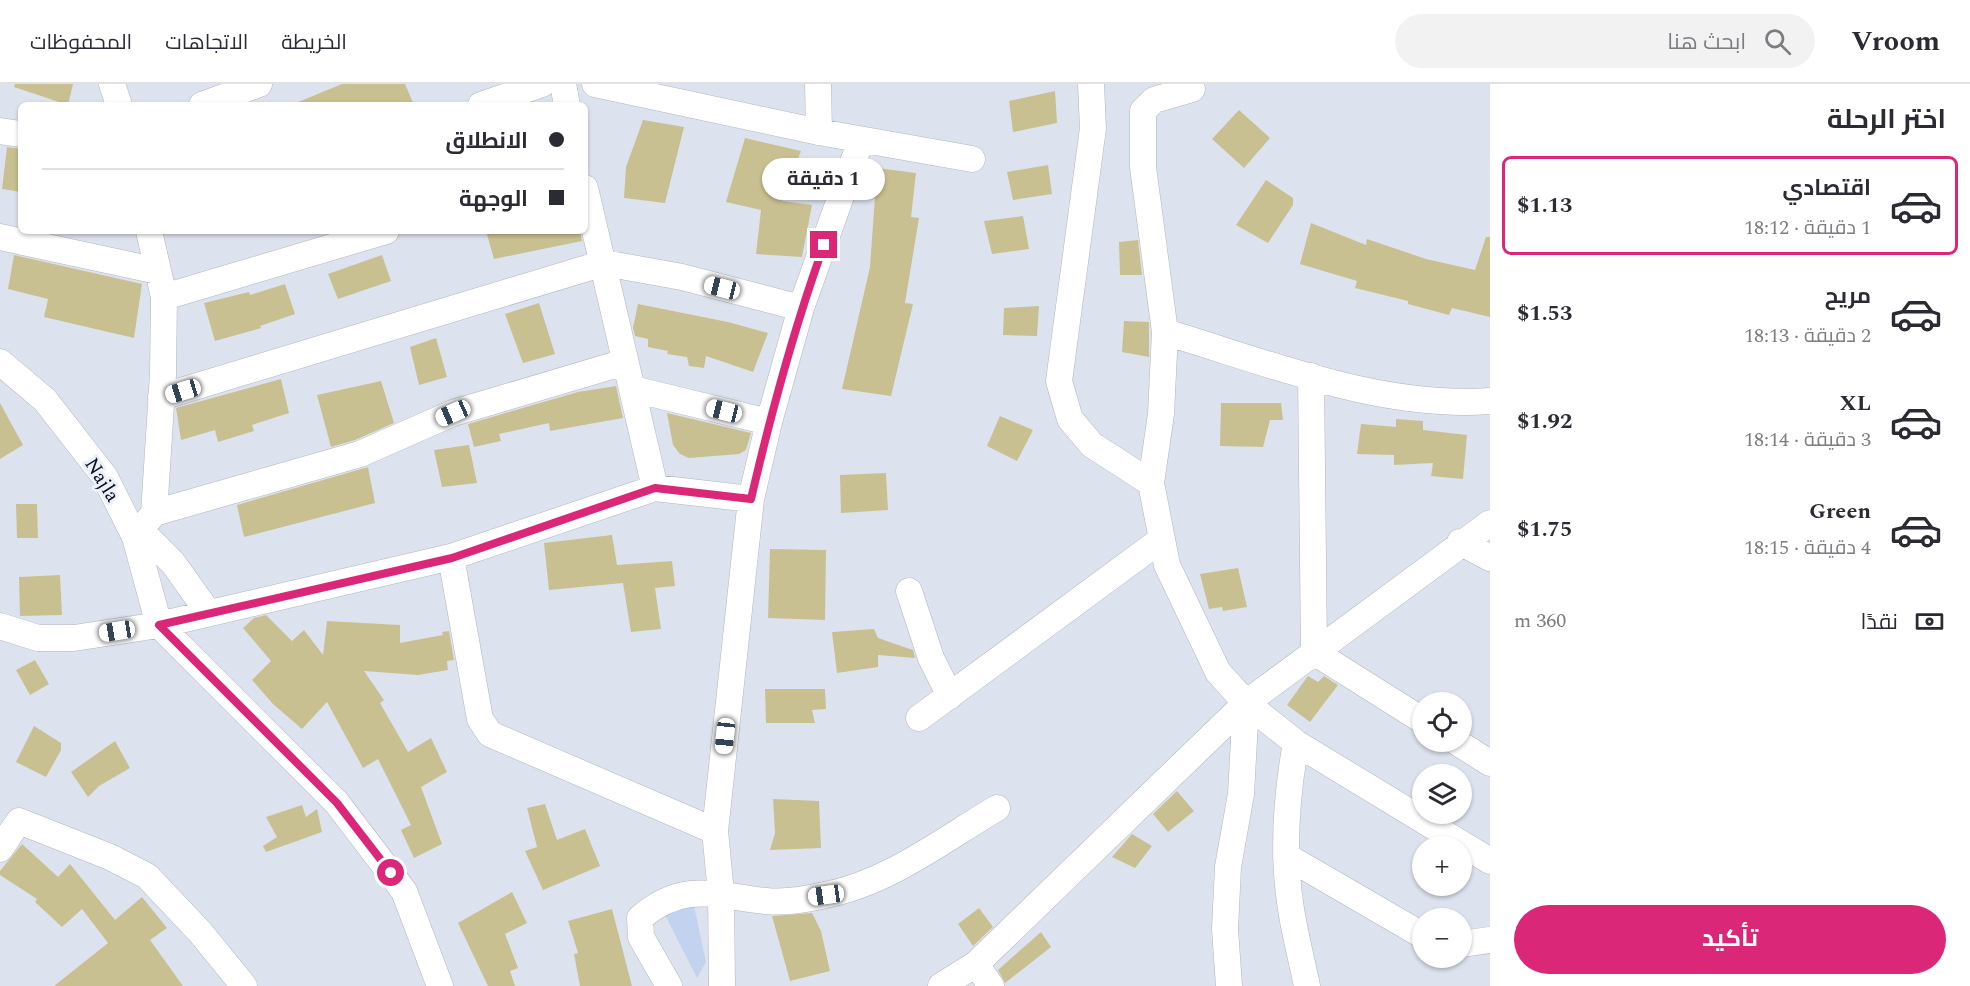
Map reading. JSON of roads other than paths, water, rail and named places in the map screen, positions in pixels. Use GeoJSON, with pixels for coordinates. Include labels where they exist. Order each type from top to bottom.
{"type":"FeatureCollection","features":[{"type":"Feature","properties":{"kind":"street"},"geometry":{"type":"LineString","coordinates":[[112,84],[118,102]]}},
{"type":"Feature","properties":{"kind":"street"},"geometry":{"type":"LineString","coordinates":[[210,102],[259,84]]}},
{"type":"Feature","properties":{"kind":"street"},"geometry":{"type":"LineString","coordinates":[[490,102],[542,84]]}},
{"type":"Feature","properties":{"kind":"street"},"geometry":{"type":"LineString","coordinates":[[563,84],[566,102]]}},
{"type":"Feature","properties":{"kind":"street"},"geometry":{"type":"LineString","coordinates":[[594,84],[819,132],[972,159]]}},
{"type":"Feature","properties":{"kind":"street"},"geometry":{"type":"LineString","coordinates":[[818,84],[819,132]]}},
{"type":"Feature","properties":{"kind":"street"},"geometry":{"type":"LineString","coordinates":[[1091,84],[1093,128],[1059,381],[1070,420],[1092,445],[1151,483]]}},
{"type":"Feature","properties":{"kind":"street"},"geometry":{"type":"LineString","coordinates":[[1192,89],[1154,100],[1143,111],[1143,167],[1165,332],[1161,414],[1151,483],[1167,565],[1218,672],[1246,703],[1296,743],[1490,861]]}},
{"type":"Feature","properties":{"kind":"street"},"geometry":{"type":"LineString","coordinates":[[0,131],[18,134]]}},
{"type":"Feature","properties":{"kind":"street"},"geometry":{"type":"LineString","coordinates":[[722,986],[721,892],[715,831],[751,499],[769,423],[801,308],[861,140]]}},
{"type":"Feature","properties":{"kind":"street"},"geometry":{"type":"LineString","coordinates":[[588,200],[655,488]]}},
{"type":"Feature","properties":{"kind":"street"},"geometry":{"type":"LineString","coordinates":[[135,537],[154,513],[161,397],[164,297],[150,234]]}},
{"type":"Feature","properties":{"kind":"street"},"geometry":{"type":"LineString","coordinates":[[164,297],[376,234]]}},
{"type":"Feature","properties":{"kind":"street"},"geometry":{"type":"LineString","coordinates":[[0,237],[158,271]]}},
{"type":"Feature","properties":{"kind":"street"},"geometry":{"type":"LineString","coordinates":[[161,397],[604,263],[682,278],[801,308]]}},
{"type":"Feature","properties":{"kind":"street"},"geometry":{"type":"LineString","coordinates":[[1165,332],[1311,376],[1386,395],[1467,402],[1490,401]]}},
{"type":"Feature","properties":{"kind":"street","name":"Najla"},"geometry":{"type":"LineString","coordinates":[[0,362],[45,400],[105,477],[135,537],[159,625]]}},
{"type":"Feature","properties":{"kind":"street"},"geometry":{"type":"LineString","coordinates":[[154,513],[360,454],[453,413],[625,362]]}},
{"type":"Feature","properties":{"kind":"street"},"geometry":{"type":"LineString","coordinates":[[1311,376],[1314,652]]}},
{"type":"Feature","properties":{"kind":"street"},"geometry":{"type":"LineString","coordinates":[[633,389],[769,423]]}},
{"type":"Feature","properties":{"kind":"street"},"geometry":{"type":"LineString","coordinates":[[0,626],[38,638],[74,638],[159,625],[452,558],[655,488],[751,499]]}},
{"type":"Feature","properties":{"kind":"street"},"geometry":{"type":"LineString","coordinates":[[941,986],[976,964],[1246,703],[1460,542],[1490,522]]}},
{"type":"Feature","properties":{"kind":"street"},"geometry":{"type":"LineString","coordinates":[[135,537],[149,539],[172,563],[208,612]]}},
{"type":"Feature","properties":{"kind":"street"},"geometry":{"type":"LineString","coordinates":[[919,718],[1162,539]]}},
{"type":"Feature","properties":{"kind":"street"},"geometry":{"type":"LineString","coordinates":[[1460,542],[1490,558]]}},
{"type":"Feature","properties":{"kind":"street"},"geometry":{"type":"LineString","coordinates":[[452,558],[480,719],[490,734],[715,831]]}},
{"type":"Feature","properties":{"kind":"street"},"geometry":{"type":"LineString","coordinates":[[909,591],[931,658],[950,696]]}},
{"type":"Feature","properties":{"kind":"street"},"geometry":{"type":"LineString","coordinates":[[159,625],[337,803],[404,891],[440,986]]}},
{"type":"Feature","properties":{"kind":"street"},"geometry":{"type":"LineString","coordinates":[[1314,652],[1412,714]]}},
{"type":"Feature","properties":{"kind":"street"},"geometry":{"type":"LineString","coordinates":[[1229,986],[1226,929],[1228,867],[1241,794],[1246,703]]}},
{"type":"Feature","properties":{"kind":"street"},"geometry":{"type":"LineString","coordinates":[[1296,743],[1287,790],[1286,856],[1290,908],[1307,986]]}},
{"type":"Feature","properties":{"kind":"street"},"geometry":{"type":"LineString","coordinates":[[1472,752],[1490,763]]}},
{"type":"Feature","properties":{"kind":"street"},"geometry":{"type":"LineString","coordinates":[[669,986],[641,937],[640,918],[688,893],[721,892],[768,902],[826,895],[869,883],[997,808]]}},
{"type":"Feature","properties":{"kind":"street"},"geometry":{"type":"LineString","coordinates":[[0,849],[15,813],[147,876],[200,932],[238,984]]}},
{"type":"Feature","properties":{"kind":"street"},"geometry":{"type":"LineString","coordinates":[[1286,856],[1412,929]]}},
{"type":"Feature","properties":{"kind":"street"},"geometry":{"type":"LineString","coordinates":[[1472,942],[1490,940]]}},
{"type":"Feature","properties":{"kind":"street"},"geometry":{"type":"LineString","coordinates":[[976,964],[991,986]]}}]}
